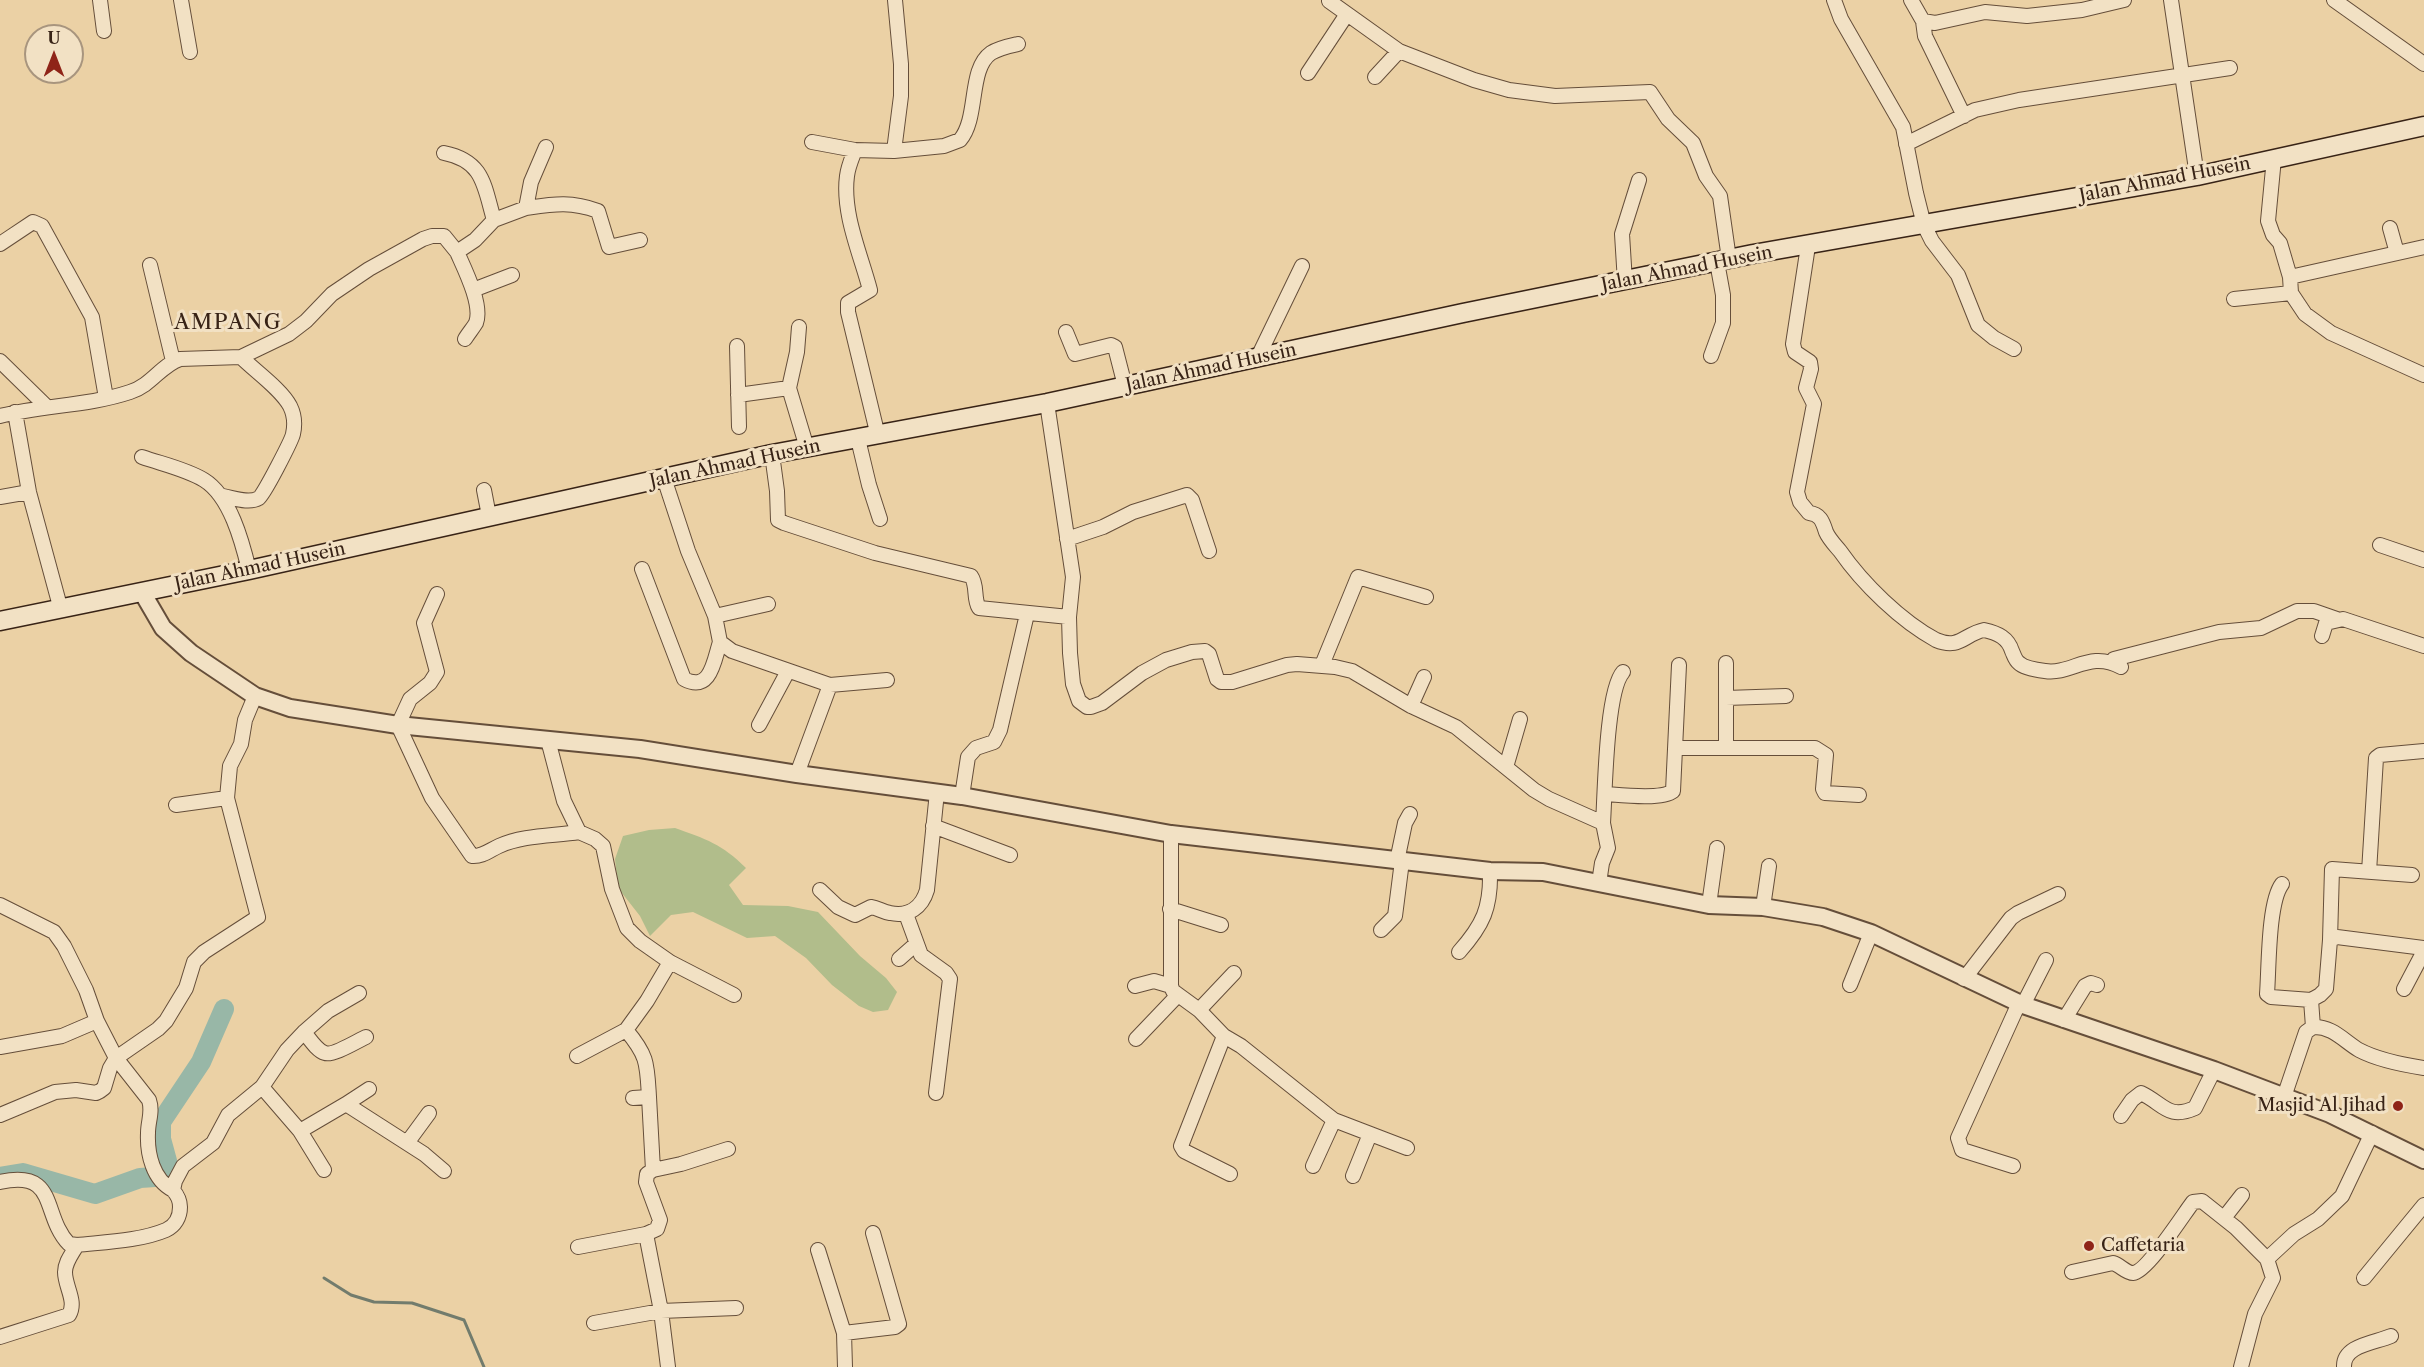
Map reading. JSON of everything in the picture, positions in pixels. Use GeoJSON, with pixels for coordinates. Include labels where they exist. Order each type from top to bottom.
{"type":"FeatureCollection","features":[{"type":"Feature","properties":{"kind":"main road","name":"Jalan Ahmad Husein"},"geometry":{"type":"LineString","coordinates":[[0,621],[249,570],[772,454],[1047,403],[1474,310],[1723,261],[2197,177],[2424,126]]}},
{"type":"Feature","properties":{"kind":"street"},"geometry":{"type":"LineString","coordinates":[[100,0],[104,31]]}},
{"type":"Feature","properties":{"kind":"street"},"geometry":{"type":"LineString","coordinates":[[181,0],[190,52]]}},
{"type":"Feature","properties":{"kind":"street"},"geometry":{"type":"LineString","coordinates":[[894,151],[901,96],[901,64],[895,0]]}},
{"type":"Feature","properties":{"kind":"street"},"geometry":{"type":"LineString","coordinates":[[1834,0],[1841,19],[1903,127],[1924,225],[1932,241],[1958,275],[1978,325],[1994,338],[2014,349]]}},
{"type":"Feature","properties":{"kind":"street"},"geometry":{"type":"LineString","coordinates":[[1911,0],[1923,21],[1925,36],[1964,116]]}},
{"type":"Feature","properties":{"kind":"street"},"geometry":{"type":"LineString","coordinates":[[1923,21],[1935,23],[1985,12],[2027,16],[2081,5],[2124,0]]}},
{"type":"Feature","properties":{"kind":"street"},"geometry":{"type":"LineString","coordinates":[[2171,0],[2197,177]]}},
{"type":"Feature","properties":{"kind":"street"},"geometry":{"type":"LineString","coordinates":[[2334,0],[2424,64]]}},
{"type":"Feature","properties":{"kind":"street"},"geometry":{"type":"LineString","coordinates":[[1329,1],[1399,51],[1474,80],[1509,90],[1555,96],[1650,92],[1668,119],[1693,143],[1707,176],[1720,196],[1723,323],[1711,356]]}},
{"type":"Feature","properties":{"kind":"street"},"geometry":{"type":"LineString","coordinates":[[1308,73],[1347,14]]}},
{"type":"Feature","properties":{"kind":"street"},"geometry":{"type":"LineString","coordinates":[[812,142],[855,150],[894,151],[944,146],[960,140],[971,116],[983,61],[998,50],[1018,44]]}},
{"type":"Feature","properties":{"kind":"street"},"geometry":{"type":"LineString","coordinates":[[1375,77],[1399,51]]}},
{"type":"Feature","properties":{"kind":"street"},"geometry":{"type":"LineString","coordinates":[[1906,144],[1975,110],[2019,100],[2230,68]]}},
{"type":"Feature","properties":{"kind":"street"},"geometry":{"type":"LineString","coordinates":[[526,208],[531,182],[546,147]]}},
{"type":"Feature","properties":{"kind":"street"},"geometry":{"type":"LineString","coordinates":[[855,150],[847,175],[850,220],[855,245],[870,290],[848,303],[848,312],[878,436]]}},
{"type":"Feature","properties":{"kind":"street"},"geometry":{"type":"LineString","coordinates":[[444,153],[460,157],[473,165],[480,177],[494,220]]}},
{"type":"Feature","properties":{"kind":"street"},"geometry":{"type":"LineString","coordinates":[[2274,158],[2268,221],[2273,235],[2280,243],[2291,293],[2304,314],[2331,333],[2424,375]]}},
{"type":"Feature","properties":{"kind":"street"},"geometry":{"type":"LineString","coordinates":[[1625,282],[1622,234],[1639,180]]}},
{"type":"Feature","properties":{"kind":"street"},"geometry":{"type":"LineString","coordinates":[[457,252],[475,240],[494,220],[526,208],[558,203],[578,204],[598,211],[609,247],[640,240]]}},
{"type":"Feature","properties":{"kind":"street"},"geometry":{"type":"LineString","coordinates":[[0,244],[33,222],[42,226],[92,317],[106,398]]}},
{"type":"Feature","properties":{"kind":"street"},"geometry":{"type":"LineString","coordinates":[[2390,228],[2397,253]]}},
{"type":"Feature","properties":{"kind":"street"},"geometry":{"type":"LineString","coordinates":[[0,416],[106,398],[139,389],[157,377],[173,361],[203,357],[241,357],[289,334],[347,282],[416,242],[432,236],[444,237],[457,252],[473,290],[476,321],[465,339]]}},
{"type":"Feature","properties":{"kind":"street"},"geometry":{"type":"LineString","coordinates":[[1808,246],[1793,344],[1795,352],[1810,362],[1811,369],[1806,389],[1814,404],[1797,492],[1800,502],[1809,513],[1814,513],[1824,522],[1827,533],[1846,561],[1879,596],[1936,640],[1954,644],[1981,630],[1992,632],[2009,642],[2015,659],[2020,664],[2046,672],[2095,660],[2117,665],[2114,659],[2125,654],[2164,647],[2219,632],[2261,628],[2297,611],[2314,611],[2424,646]]}},
{"type":"Feature","properties":{"kind":"street"},"geometry":{"type":"LineString","coordinates":[[2289,277],[2424,248]]}},
{"type":"Feature","properties":{"kind":"street"},"geometry":{"type":"LineString","coordinates":[[150,265],[173,361]]}},
{"type":"Feature","properties":{"kind":"street"},"geometry":{"type":"LineString","coordinates":[[1257,358],[1302,267]]}},
{"type":"Feature","properties":{"kind":"street"},"geometry":{"type":"LineString","coordinates":[[473,290],[512,276]]}},
{"type":"Feature","properties":{"kind":"street"},"geometry":{"type":"LineString","coordinates":[[2234,299],[2291,293]]}},
{"type":"Feature","properties":{"kind":"street"},"geometry":{"type":"LineString","coordinates":[[799,327],[797,352],[789,388],[807,448]]}},
{"type":"Feature","properties":{"kind":"street"},"geometry":{"type":"LineString","coordinates":[[1066,332],[1075,354],[1115,346],[1125,386]]}},
{"type":"Feature","properties":{"kind":"street"},"geometry":{"type":"LineString","coordinates":[[737,346],[739,427]]}},
{"type":"Feature","properties":{"kind":"street"},"geometry":{"type":"LineString","coordinates":[[223,496],[249,501],[258,500],[264,495],[275,468],[290,444],[294,429],[293,415],[285,400],[241,357]]}},
{"type":"Feature","properties":{"kind":"street"},"geometry":{"type":"LineString","coordinates":[[0,361],[48,407]]}},
{"type":"Feature","properties":{"kind":"street"},"geometry":{"type":"LineString","coordinates":[[738,395],[789,388]]}},
{"type":"Feature","properties":{"kind":"street"},"geometry":{"type":"LineString","coordinates":[[1047,403],[1073,577],[1069,617],[1073,684],[1079,701],[1087,707],[1102,703],[1149,668],[1192,652],[1205,651],[1209,654],[1217,679],[1221,682],[1287,665],[1322,665],[1352,671],[1411,706],[1456,727],[1534,790],[1604,823]]}},
{"type":"Feature","properties":{"kind":"street"},"geometry":{"type":"LineString","coordinates":[[15,412],[29,492],[61,610]]}},
{"type":"Feature","properties":{"kind":"street"},"geometry":{"type":"LineString","coordinates":[[858,439],[868,485],[880,519]]}},
{"type":"Feature","properties":{"kind":"street"},"geometry":{"type":"LineString","coordinates":[[772,454],[778,520],[875,553],[966,574],[974,580],[975,600],[979,608],[1069,617]]}},
{"type":"Feature","properties":{"kind":"street"},"geometry":{"type":"LineString","coordinates":[[142,457],[202,478],[223,496],[243,547],[249,570]]}},
{"type":"Feature","properties":{"kind":"street"},"geometry":{"type":"LineString","coordinates":[[642,569],[684,679],[698,683],[704,682],[709,677],[720,642],[715,616],[688,551],[664,478]]}},
{"type":"Feature","properties":{"kind":"street"},"geometry":{"type":"LineString","coordinates":[[484,490],[489,516]]}},
{"type":"Feature","properties":{"kind":"street"},"geometry":{"type":"LineString","coordinates":[[0,497],[29,492]]}},
{"type":"Feature","properties":{"kind":"street"},"geometry":{"type":"LineString","coordinates":[[1067,539],[1102,527],[1133,512],[1187,495],[1192,500],[1209,551]]}},
{"type":"Feature","properties":{"kind":"street"},"geometry":{"type":"LineString","coordinates":[[2380,545],[2424,560]]}},
{"type":"Feature","properties":{"kind":"street"},"geometry":{"type":"LineString","coordinates":[[1322,665],[1358,577],[1426,597]]}},
{"type":"Feature","properties":{"kind":"street"},"geometry":{"type":"LineString","coordinates":[[142,592],[163,628],[191,653],[255,696],[290,708],[398,726],[640,749],[797,774],[962,796],[1171,834],[1490,872],[1543,872],[1709,905],[1763,907],[1823,917],[1871,933],[2021,1004],[2284,1096],[2373,1133],[2424,1160]]}},
{"type":"Feature","properties":{"kind":"street"},"geometry":{"type":"LineString","coordinates":[[437,594],[424,623],[437,672],[430,683],[410,699],[398,726],[432,798],[472,856],[522,839],[579,832],[595,839],[603,846],[612,889],[627,928],[640,941],[670,962],[734,995]]}},
{"type":"Feature","properties":{"kind":"street"},"geometry":{"type":"LineString","coordinates":[[715,616],[768,604]]}},
{"type":"Feature","properties":{"kind":"street"},"geometry":{"type":"LineString","coordinates":[[962,796],[968,757],[976,748],[994,742],[1000,730],[1027,614]]}},
{"type":"Feature","properties":{"kind":"street"},"geometry":{"type":"LineString","coordinates":[[2322,636],[2326,623],[2337,619]]}},
{"type":"Feature","properties":{"kind":"street"},"geometry":{"type":"LineString","coordinates":[[720,642],[732,651],[830,685],[887,680]]}},
{"type":"Feature","properties":{"kind":"street"},"geometry":{"type":"LineString","coordinates":[[1726,663],[1726,748]]}},
{"type":"Feature","properties":{"kind":"street"},"geometry":{"type":"LineString","coordinates":[[1605,794],[1669,795],[1674,786],[1679,666]]}},
{"type":"Feature","properties":{"kind":"street"},"geometry":{"type":"LineString","coordinates":[[759,725],[788,671]]}},
{"type":"Feature","properties":{"kind":"street"},"geometry":{"type":"LineString","coordinates":[[1599,883],[1602,863],[1608,848],[1604,823],[1608,741],[1616,681],[1623,672]]}},
{"type":"Feature","properties":{"kind":"street"},"geometry":{"type":"LineString","coordinates":[[1411,706],[1424,677]]}},
{"type":"Feature","properties":{"kind":"street"},"geometry":{"type":"LineString","coordinates":[[797,774],[830,685]]}},
{"type":"Feature","properties":{"kind":"street"},"geometry":{"type":"LineString","coordinates":[[0,1115],[56,1092],[76,1090],[96,1093],[104,1088],[110,1068],[116,1058],[166,1021],[186,988],[192,966],[204,952],[258,917],[227,798],[230,766],[241,744],[245,720],[255,696]]}},
{"type":"Feature","properties":{"kind":"street"},"geometry":{"type":"LineString","coordinates":[[1726,698],[1786,696]]}},
{"type":"Feature","properties":{"kind":"street"},"geometry":{"type":"LineString","coordinates":[[1506,767],[1520,719]]}},
{"type":"Feature","properties":{"kind":"street"},"geometry":{"type":"LineString","coordinates":[[548,740],[564,801],[579,832]]}},
{"type":"Feature","properties":{"kind":"street"},"geometry":{"type":"LineString","coordinates":[[1676,748],[1815,748],[1826,756],[1823,789],[1825,793],[1859,795]]}},
{"type":"Feature","properties":{"kind":"street"},"geometry":{"type":"LineString","coordinates":[[2369,872],[2376,758],[2380,755],[2424,751]]}},
{"type":"Feature","properties":{"kind":"street"},"geometry":{"type":"LineString","coordinates":[[820,890],[838,907],[855,915],[871,907],[890,913],[906,914],[915,909],[924,901],[927,890],[937,792]]}},
{"type":"Feature","properties":{"kind":"street"},"geometry":{"type":"LineString","coordinates":[[176,805],[227,798]]}},
{"type":"Feature","properties":{"kind":"street"},"geometry":{"type":"LineString","coordinates":[[1381,930],[1395,916],[1400,861],[1406,823],[1410,814]]}},
{"type":"Feature","properties":{"kind":"street"},"geometry":{"type":"LineString","coordinates":[[933,826],[1010,855]]}},
{"type":"Feature","properties":{"kind":"street"},"geometry":{"type":"LineString","coordinates":[[1136,1039],[1175,991],[1170,909],[1171,834]]}},
{"type":"Feature","properties":{"kind":"street"},"geometry":{"type":"LineString","coordinates":[[1709,905],[1717,848]]}},
{"type":"Feature","properties":{"kind":"street"},"geometry":{"type":"LineString","coordinates":[[1763,907],[1769,866]]}},
{"type":"Feature","properties":{"kind":"street"},"geometry":{"type":"LineString","coordinates":[[2282,884],[2278,890],[2273,913],[2267,994],[2271,997],[2311,1000],[2326,989],[2332,869],[2412,875]]}},
{"type":"Feature","properties":{"kind":"street"},"geometry":{"type":"LineString","coordinates":[[1459,952],[1478,929],[1484,917],[1490,898],[1490,872]]}},
{"type":"Feature","properties":{"kind":"street"},"geometry":{"type":"LineString","coordinates":[[1964,979],[2012,918],[2058,894]]}},
{"type":"Feature","properties":{"kind":"street"},"geometry":{"type":"LineString","coordinates":[[0,905],[54,932],[64,946],[116,1058],[144,1093],[152,1108],[148,1131],[153,1169],[180,1203],[180,1214],[167,1229],[143,1236],[77,1245],[69,1244],[45,1192],[38,1184],[13,1180],[0,1182]]}},
{"type":"Feature","properties":{"kind":"street"},"geometry":{"type":"LineString","coordinates":[[1170,909],[1221,925]]}},
{"type":"Feature","properties":{"kind":"street"},"geometry":{"type":"LineString","coordinates":[[906,914],[921,955],[946,973],[950,979],[936,1093]]}},
{"type":"Feature","properties":{"kind":"street"},"geometry":{"type":"LineString","coordinates":[[1850,985],[1871,933]]}},
{"type":"Feature","properties":{"kind":"street"},"geometry":{"type":"LineString","coordinates":[[2330,940],[2337,937],[2424,950],[2404,989]]}},
{"type":"Feature","properties":{"kind":"street"},"geometry":{"type":"LineString","coordinates":[[898,959],[916,944]]}},
{"type":"Feature","properties":{"kind":"street"},"geometry":{"type":"LineString","coordinates":[[2013,1166],[1962,1150],[1958,1138],[2021,1004],[2046,960]]}},
{"type":"Feature","properties":{"kind":"street"},"geometry":{"type":"LineString","coordinates":[[577,1056],[626,1030],[647,1001],[670,962]]}},
{"type":"Feature","properties":{"kind":"street"},"geometry":{"type":"LineString","coordinates":[[1199,1010],[1234,973]]}},
{"type":"Feature","properties":{"kind":"street"},"geometry":{"type":"LineString","coordinates":[[1135,986],[1154,981],[1175,991],[1199,1010],[1224,1036],[1334,1120],[1407,1148]]}},
{"type":"Feature","properties":{"kind":"street"},"geometry":{"type":"LineString","coordinates":[[2064,1020],[2085,986],[2091,983],[2097,985]]}},
{"type":"Feature","properties":{"kind":"street"},"geometry":{"type":"LineString","coordinates":[[168,1187],[175,1181],[183,1166],[213,1143],[228,1115],[262,1087],[287,1050],[304,1032],[328,1011],[359,993]]}},
{"type":"Feature","properties":{"kind":"street"},"geometry":{"type":"LineString","coordinates":[[2311,1000],[2313,1027]]}},
{"type":"Feature","properties":{"kind":"street"},"geometry":{"type":"LineString","coordinates":[[0,1047],[62,1036],[97,1021]]}},
{"type":"Feature","properties":{"kind":"street"},"geometry":{"type":"LineString","coordinates":[[2284,1096],[2306,1032],[2313,1027],[2330,1030],[2370,1054],[2424,1068]]}},
{"type":"Feature","properties":{"kind":"street"},"geometry":{"type":"LineString","coordinates":[[626,1030],[637,1044],[647,1064],[653,1170]]}},
{"type":"Feature","properties":{"kind":"street"},"geometry":{"type":"LineString","coordinates":[[304,1032],[321,1052],[326,1054],[366,1037]]}},
{"type":"Feature","properties":{"kind":"street"},"geometry":{"type":"LineString","coordinates":[[1224,1036],[1181,1146],[1184,1151],[1230,1174]]}},
{"type":"Feature","properties":{"kind":"street"},"geometry":{"type":"LineString","coordinates":[[2121,1116],[2132,1100],[2142,1093],[2171,1113],[2181,1114],[2195,1108],[2214,1070]]}},
{"type":"Feature","properties":{"kind":"street"},"geometry":{"type":"LineString","coordinates":[[262,1087],[300,1131],[324,1170]]}},
{"type":"Feature","properties":{"kind":"street"},"geometry":{"type":"LineString","coordinates":[[300,1131],[369,1089]]}},
{"type":"Feature","properties":{"kind":"street"},"geometry":{"type":"LineString","coordinates":[[633,1098],[649,1097]]}},
{"type":"Feature","properties":{"kind":"street"},"geometry":{"type":"LineString","coordinates":[[346,1104],[406,1143],[444,1172]]}},
{"type":"Feature","properties":{"kind":"street"},"geometry":{"type":"LineString","coordinates":[[406,1143],[429,1113]]}},
{"type":"Feature","properties":{"kind":"street"},"geometry":{"type":"LineString","coordinates":[[1313,1166],[1334,1120]]}},
{"type":"Feature","properties":{"kind":"street"},"geometry":{"type":"LineString","coordinates":[[2266,1259],[2294,1234],[2318,1219],[2342,1196],[2373,1133]]}},
{"type":"Feature","properties":{"kind":"street"},"geometry":{"type":"LineString","coordinates":[[1353,1176],[1370,1134]]}},
{"type":"Feature","properties":{"kind":"street"},"geometry":{"type":"LineString","coordinates":[[578,1246],[645,1234],[659,1225],[660,1220],[646,1182],[647,1174],[653,1170],[728,1149]]}},
{"type":"Feature","properties":{"kind":"street"},"geometry":{"type":"LineString","coordinates":[[2224,1218],[2242,1195]]}},
{"type":"Feature","properties":{"kind":"street"},"geometry":{"type":"LineString","coordinates":[[2072,1272],[2113,1263],[2130,1273],[2137,1272],[2152,1258],[2195,1200],[2202,1201],[2224,1218],[2266,1259],[2273,1278],[2255,1314],[2241,1367]]}},
{"type":"Feature","properties":{"kind":"street"},"geometry":{"type":"LineString","coordinates":[[2364,1278],[2424,1205]]}},
{"type":"Feature","properties":{"kind":"street"},"geometry":{"type":"LineString","coordinates":[[844,1333],[895,1327],[899,1324],[873,1233]]}},
{"type":"Feature","properties":{"kind":"street"},"geometry":{"type":"LineString","coordinates":[[645,1234],[662,1311],[668,1367]]}},
{"type":"Feature","properties":{"kind":"street"},"geometry":{"type":"LineString","coordinates":[[0,1337],[69,1315],[72,1305],[65,1271],[68,1260],[77,1245]]}},
{"type":"Feature","properties":{"kind":"street"},"geometry":{"type":"LineString","coordinates":[[818,1250],[844,1333],[845,1367]]}},
{"type":"Feature","properties":{"kind":"street"},"geometry":{"type":"LineString","coordinates":[[594,1323],[662,1311],[736,1308]]}},
{"type":"Feature","properties":{"kind":"street"},"geometry":{"type":"LineString","coordinates":[[2344,1367],[2344,1359],[2350,1352],[2391,1336]]}},
{"type":"Feature","properties":{"kind":"green space"},"geometry":{"type":"Polygon","coordinates":[[[675,828],[713,843],[746,868],[729,885],[743,905],[788,906],[818,912],[860,956],[886,978],[897,992],[888,1010],[873,1012],[859,1006],[832,985],[806,958],[775,936],[747,938],[693,912],[671,915],[650,936],[640,916],[618,888],[615,859],[623,836],[649,830],[675,828]]]}},
{"type":"Feature","properties":{"kind":"waterway"},"geometry":{"type":"LineString","coordinates":[[0,1177],[23,1173],[95,1194],[140,1178],[155,1177],[164,1172],[167,1161],[161,1139],[161,1122],[201,1062],[224,1009]]}},
{"type":"Feature","properties":{"kind":"waterway"},"geometry":{"type":"LineString","coordinates":[[324,1278],[351,1295],[374,1302],[412,1303],[464,1320],[484,1367]]}},
{"type":"Feature","properties":{"kind":"place","name":"Masjid Al Jihad"},"geometry":{"type":"Point","coordinates":[2398,1106]}},
{"type":"Feature","properties":{"kind":"place","name":"Caffetaria"},"geometry":{"type":"Point","coordinates":[2089,1246]}},
{"type":"Feature","properties":{"kind":"district","name":"AMPANG"},"geometry":{"type":"Point","coordinates":[228,323]}}]}
